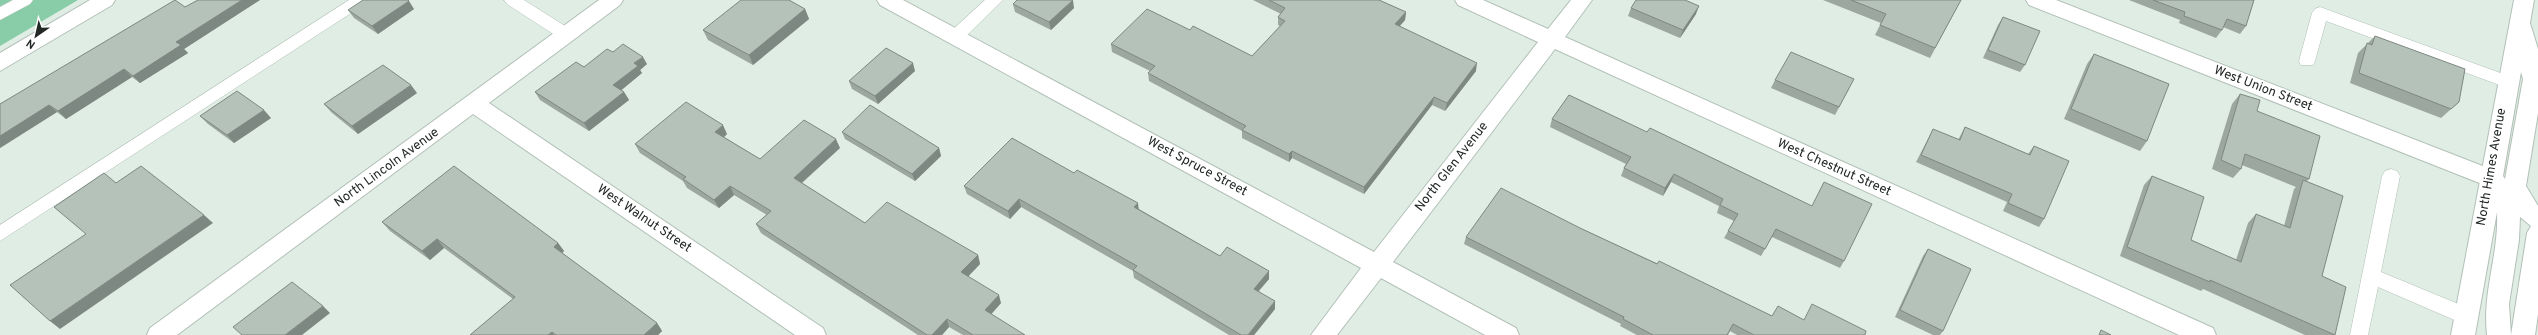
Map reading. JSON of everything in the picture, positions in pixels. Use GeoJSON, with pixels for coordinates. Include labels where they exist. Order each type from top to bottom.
{"type":"FeatureCollection","features":[{"type":"Feature","properties":{"kind":"street"},"geometry":{"type":"LineString","coordinates":[[0,62],[105,0]]}},
{"type":"Feature","properties":{"kind":"street","name":"North Lincoln Avenue"},"geometry":{"type":"LineString","coordinates":[[159,335],[614,0]]}},
{"type":"Feature","properties":{"kind":"street","name":"West Spruce Street"},"geometry":{"type":"LineString","coordinates":[[886,0],[1508,335]]}},
{"type":"Feature","properties":{"kind":"street","name":"West Chestnut Street"},"geometry":{"type":"LineString","coordinates":[[1464,0],[2204,335]]}},
{"type":"Feature","properties":{"kind":"street","name":"North Glen Avenue"},"geometry":{"type":"LineString","coordinates":[[1323,335],[1582,0]]}},
{"type":"Feature","properties":{"kind":"street","name":"West Union Street"},"geometry":{"type":"LineString","coordinates":[[2036,0],[2490,178]]}},
{"type":"Feature","properties":{"kind":"street","name":"North Himes Avenue"},"geometry":{"type":"LineString","coordinates":[[2464,325],[2524,0]]}},
{"type":"Feature","properties":{"kind":"street"},"geometry":{"type":"LineString","coordinates":[[2520,22],[2526,39],[2533,79],[2515,186],[2526,209],[2538,219]]}},
{"type":"Feature","properties":{"kind":"street","name":"West Walnut Street"},"geometry":{"type":"LineString","coordinates":[[474,104],[814,335]]}},
{"type":"Feature","properties":{"kind":"street"},"geometry":{"type":"LineString","coordinates":[[2490,178],[2501,188],[2508,202],[2509,226],[2497,307],[2499,335]]}},
{"type":"Feature","properties":{"kind":"street"},"geometry":{"type":"LineString","coordinates":[[2523,335],[2533,302],[2538,233]]}},
{"type":"Feature","properties":{"kind":"lane"},"geometry":{"type":"LineString","coordinates":[[0,14],[25,0]]}},
{"type":"Feature","properties":{"kind":"lane"},"geometry":{"type":"LineString","coordinates":[[0,234],[360,0]]}},
{"type":"Feature","properties":{"kind":"lane"},"geometry":{"type":"LineString","coordinates":[[512,0],[567,34]]}},
{"type":"Feature","properties":{"kind":"lane"},"geometry":{"type":"LineString","coordinates":[[955,37],[995,0]]}},
{"type":"Feature","properties":{"kind":"lane"},"geometry":{"type":"LineString","coordinates":[[2307,61],[2320,13],[2508,82]]}},
{"type":"Feature","properties":{"kind":"lane"},"geometry":{"type":"LineString","coordinates":[[2359,335],[2391,176]]}},
{"type":"Feature","properties":{"kind":"lane"},"geometry":{"type":"LineString","coordinates":[[2371,276],[2464,325]]}},
{"type":"Feature","properties":{"kind":"green space"},"geometry":{"type":"Polygon","coordinates":[[[0,0],[78,0],[0,46],[0,0]]]}},
{"type":"Feature","properties":{"kind":"building"},"geometry":{"type":"Polygon","coordinates":[[[175,0],[185,7],[198,0],[242,0],[176,42],[181,45],[133,76],[124,69],[58,111],[49,105],[0,136],[0,104],[175,0]]]}},
{"type":"Feature","properties":{"kind":"building"},"geometry":{"type":"Polygon","coordinates":[[[363,0],[409,1],[372,26],[348,10],[363,0]]]}},
{"type":"Feature","properties":{"kind":"building"},"geometry":{"type":"Polygon","coordinates":[[[741,0],[789,0],[805,9],[749,55],[703,30],[741,0]]]}},
{"type":"Feature","properties":{"kind":"building"},"geometry":{"type":"Polygon","coordinates":[[[1017,0],[1073,0],[1049,22],[1013,4],[1017,0]]]}},
{"type":"Feature","properties":{"kind":"building"},"geometry":{"type":"Polygon","coordinates":[[[1269,0],[1379,0],[1406,12],[1395,24],[1477,63],[1447,103],[1434,97],[1364,187],[1292,151],[1289,154],[1242,130],[1246,126],[1148,73],[1155,66],[1111,44],[1147,9],[1190,30],[1193,26],[1252,56],[1285,21],[1278,17],[1285,8],[1269,0]]]}},
{"type":"Feature","properties":{"kind":"building"},"geometry":{"type":"Polygon","coordinates":[[[1636,0],[1685,0],[1699,6],[1683,30],[1631,8],[1636,0]]]}},
{"type":"Feature","properties":{"kind":"building"},"geometry":{"type":"Polygon","coordinates":[[[1851,0],[1961,0],[1935,48],[1880,25],[1886,14],[1851,0]]]}},
{"type":"Feature","properties":{"kind":"building"},"geometry":{"type":"Polygon","coordinates":[[[2153,0],[2254,0],[2246,26],[2227,19],[2222,30],[2184,16],[2185,12],[2153,0]]]}},
{"type":"Feature","properties":{"kind":"building"},"geometry":{"type":"Polygon","coordinates":[[[2003,17],[2040,31],[2025,65],[1988,50],[2003,17]]]}},
{"type":"Feature","properties":{"kind":"building"},"geometry":{"type":"Polygon","coordinates":[[[2375,36],[2465,69],[2459,102],[2451,109],[2359,73],[2367,43],[2372,45],[2375,36]]]}},
{"type":"Feature","properties":{"kind":"building"},"geometry":{"type":"Polygon","coordinates":[[[623,44],[643,57],[634,63],[638,66],[613,85],[624,92],[584,123],[535,92],[576,62],[584,67],[607,49],[613,52],[623,44]]]}},
{"type":"Feature","properties":{"kind":"building"},"geometry":{"type":"Polygon","coordinates":[[[886,48],[913,63],[875,96],[849,81],[886,48]]]}},
{"type":"Feature","properties":{"kind":"building"},"geometry":{"type":"Polygon","coordinates":[[[1791,52],[1854,79],[1839,107],[1775,80],[1791,52]]]}},
{"type":"Feature","properties":{"kind":"building"},"geometry":{"type":"Polygon","coordinates":[[[2094,54],[2169,84],[2147,141],[2071,109],[2094,54]]]}},
{"type":"Feature","properties":{"kind":"building"},"geometry":{"type":"Polygon","coordinates":[[[383,65],[411,85],[352,126],[324,104],[383,65]]]}},
{"type":"Feature","properties":{"kind":"building"},"geometry":{"type":"Polygon","coordinates":[[[237,91],[264,110],[227,135],[200,116],[237,91]]]}},
{"type":"Feature","properties":{"kind":"building"},"geometry":{"type":"Polygon","coordinates":[[[2240,94],[2260,100],[2257,111],[2320,136],[2309,179],[2245,154],[2241,169],[2221,160],[2240,94]]]}},
{"type":"Feature","properties":{"kind":"building"},"geometry":{"type":"Polygon","coordinates":[[[1569,95],[1647,132],[1650,128],[1812,206],[1824,182],[1872,204],[1844,261],[1776,229],[1765,249],[1728,231],[1738,214],[1720,205],[1723,199],[1674,174],[1665,188],[1624,168],[1631,157],[1552,119],[1569,95]]]}},
{"type":"Feature","properties":{"kind":"building"},"geometry":{"type":"Polygon","coordinates":[[[686,102],[723,125],[715,132],[760,159],[804,120],[836,139],[794,178],[865,223],[887,202],[978,255],[961,272],[999,295],[985,310],[1025,335],[973,335],[947,319],[932,335],[927,335],[756,224],[771,211],[730,186],[714,200],[683,179],[686,177],[635,144],[686,102]]]}},
{"type":"Feature","properties":{"kind":"building"},"geometry":{"type":"Polygon","coordinates":[[[870,105],[939,148],[912,174],[842,132],[870,105]]]}},
{"type":"Feature","properties":{"kind":"building"},"geometry":{"type":"Polygon","coordinates":[[[1965,127],[2030,155],[2034,146],[2069,161],[2044,219],[2008,203],[2012,194],[1921,155],[1933,129],[1960,140],[1965,127]]]}},
{"type":"Feature","properties":{"kind":"building"},"geometry":{"type":"Polygon","coordinates":[[[1012,138],[1074,173],[1077,170],[1138,203],[1134,207],[1220,256],[1227,247],[1269,271],[1254,289],[1275,301],[1248,335],[1241,335],[1133,270],[1137,266],[1019,199],[1008,211],[964,186],[1012,138]]]}},
{"type":"Feature","properties":{"kind":"building"},"geometry":{"type":"Polygon","coordinates":[[[141,166],[204,215],[50,321],[10,285],[86,234],[54,207],[104,173],[116,183],[141,166]]]}},
{"type":"Feature","properties":{"kind":"building"},"geometry":{"type":"Polygon","coordinates":[[[454,166],[558,243],[554,247],[657,323],[644,335],[556,335],[552,332],[548,335],[470,335],[515,297],[437,239],[422,251],[382,222],[454,166]]]}},
{"type":"Feature","properties":{"kind":"building"},"geometry":{"type":"Polygon","coordinates":[[[2152,176],[2204,197],[2191,240],[2241,262],[2256,214],[2290,228],[2303,180],[2343,196],[2322,276],[2346,287],[2335,335],[2210,280],[2210,282],[2127,247],[2152,176]]]}},
{"type":"Feature","properties":{"kind":"building"},"geometry":{"type":"Polygon","coordinates":[[[1501,188],[1580,228],[1657,264],[1659,261],[1772,316],[1778,306],[1804,320],[1812,304],[1866,331],[1865,335],[1754,335],[1733,324],[1727,335],[1653,335],[1623,319],[1624,317],[1466,237],[1501,188]]]}},
{"type":"Feature","properties":{"kind":"building"},"geometry":{"type":"Polygon","coordinates":[[[1928,249],[1971,269],[1943,331],[1900,310],[1928,249]]]}},
{"type":"Feature","properties":{"kind":"building"},"geometry":{"type":"Polygon","coordinates":[[[292,282],[323,306],[285,335],[242,335],[233,327],[292,282]]]}},
{"type":"Feature","properties":{"kind":"building"},"geometry":{"type":"Polygon","coordinates":[[[2101,330],[2111,335],[2099,335],[2101,330]]]}}]}
